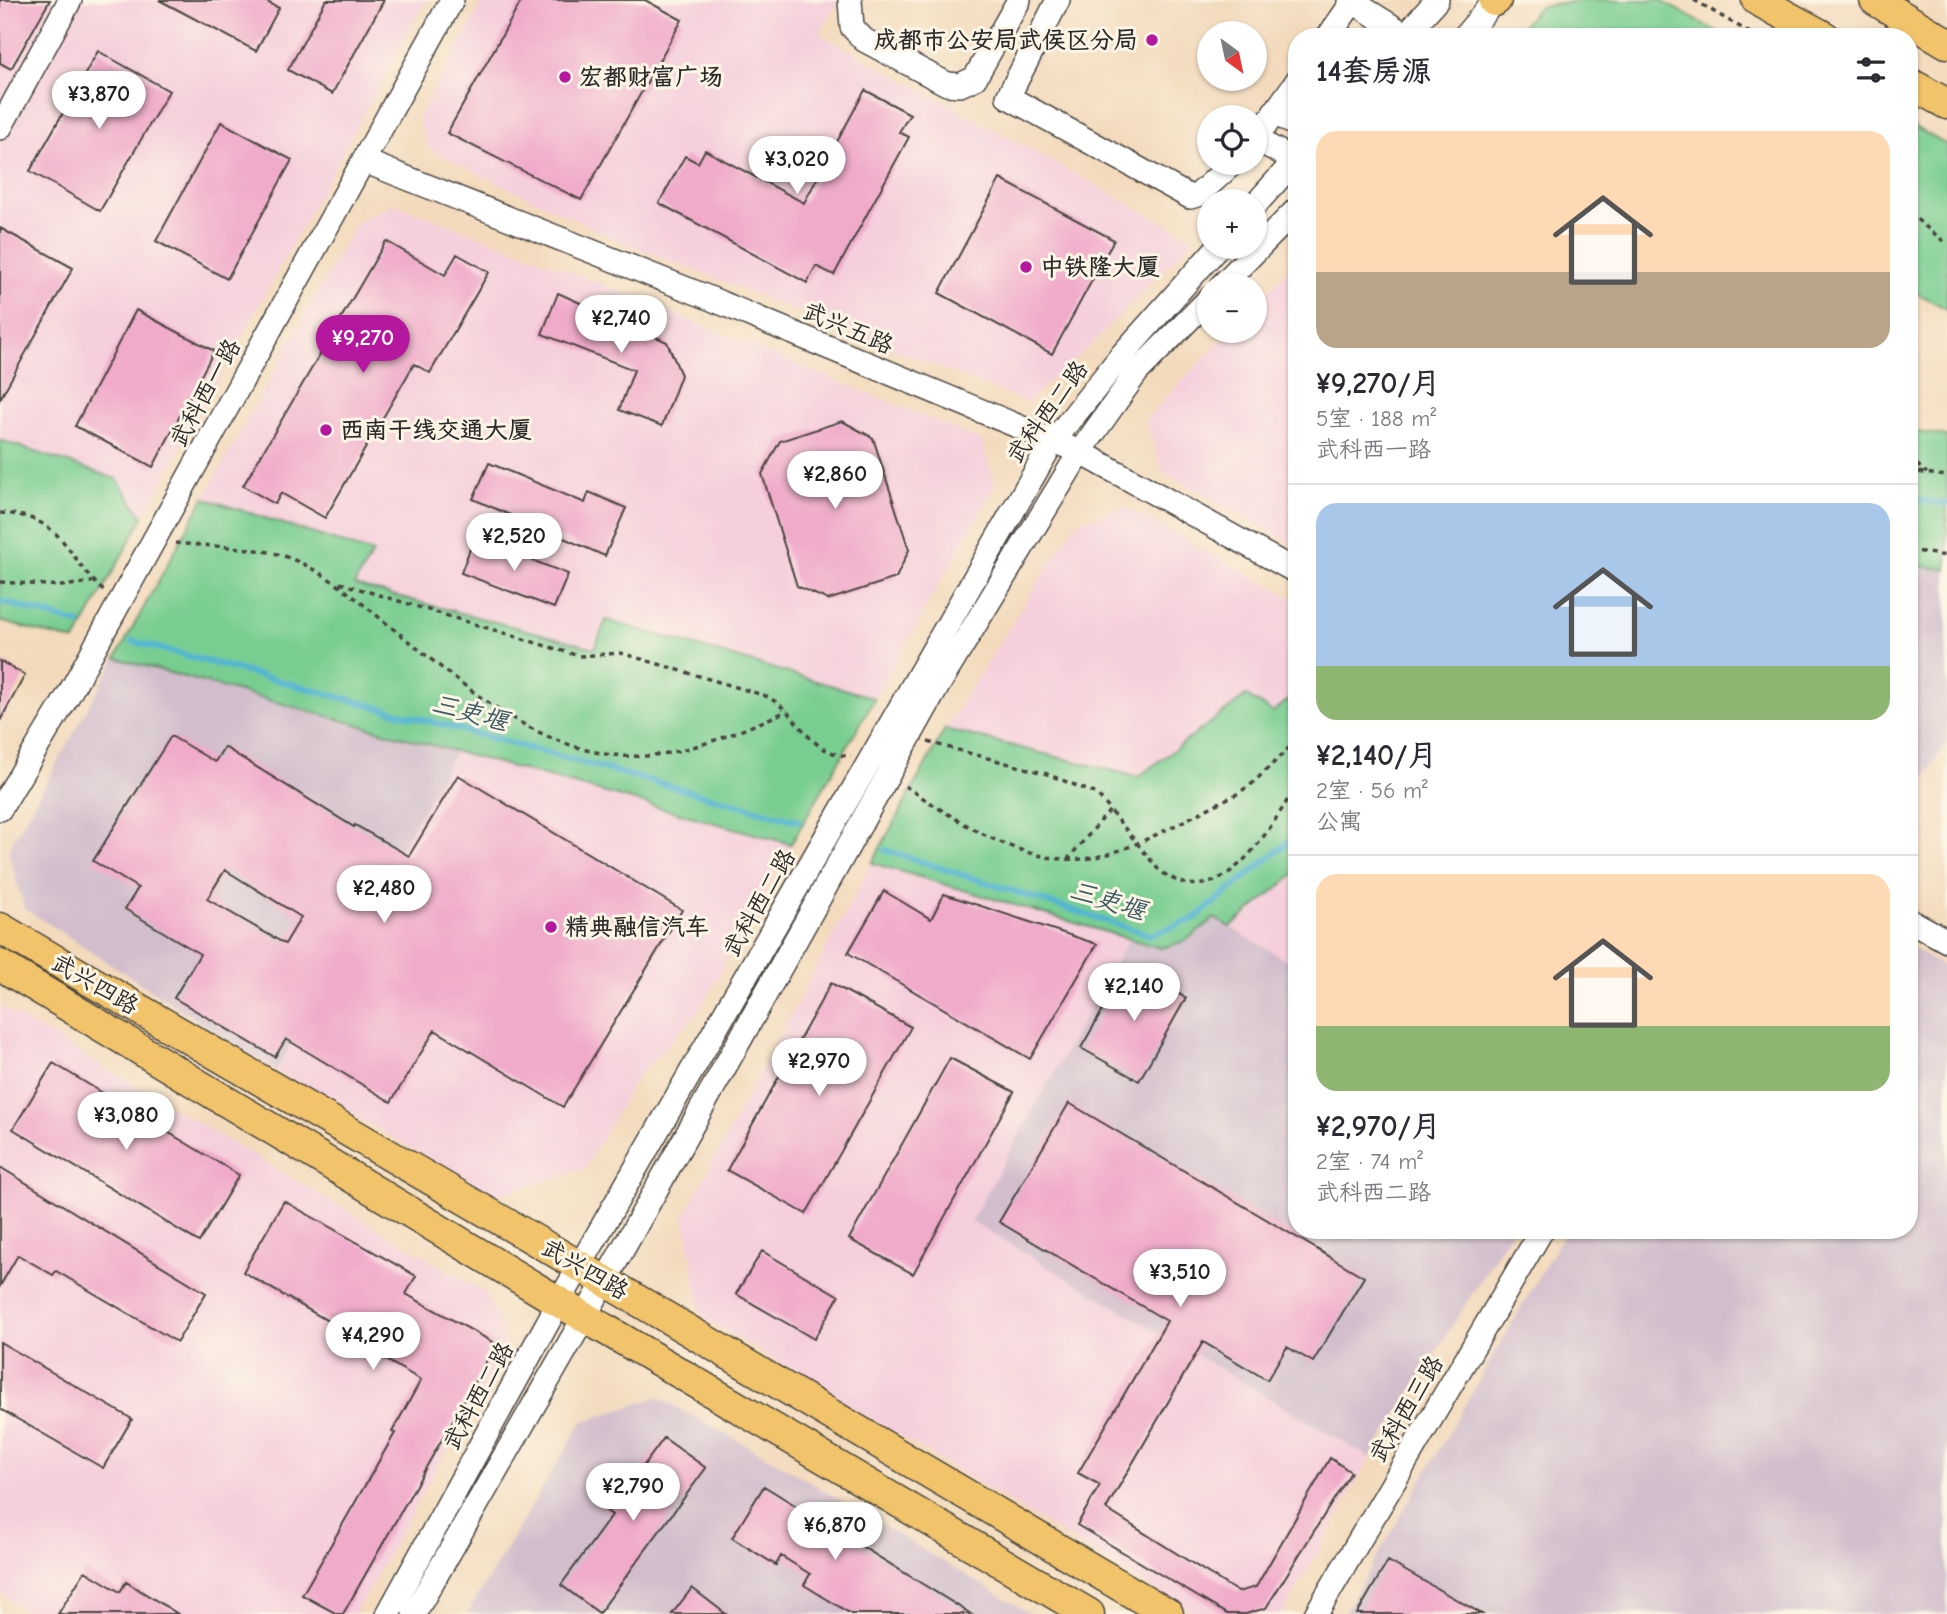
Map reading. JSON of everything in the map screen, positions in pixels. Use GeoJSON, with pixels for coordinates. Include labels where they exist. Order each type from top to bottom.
{"type":"FeatureCollection","features":[{"type":"Feature","properties":{"kind":"main road"},"geometry":{"type":"LineString","coordinates":[[1757,0],[1808,28]]}},
{"type":"Feature","properties":{"kind":"main road"},"geometry":{"type":"LineString","coordinates":[[1875,0],[1947,43]]}},
{"type":"Feature","properties":{"kind":"main road"},"geometry":{"type":"LineString","coordinates":[[1918,88],[1947,104]]}},
{"type":"Feature","properties":{"kind":"main road","name":"武兴四路"},"geometry":{"type":"LineString","coordinates":[[0,928],[1168,1614]]}},
{"type":"Feature","properties":{"kind":"main road","name":"武兴四路"},"geometry":{"type":"LineString","coordinates":[[0,965],[571,1309],[1089,1614]]}},
{"type":"Feature","properties":{"kind":"street"},"geometry":{"type":"LineString","coordinates":[[0,128],[70,0]]}},
{"type":"Feature","properties":{"kind":"street","name":"武科西一路"},"geometry":{"type":"LineString","coordinates":[[0,809],[154,540],[452,0]]}},
{"type":"Feature","properties":{"kind":"street"},"geometry":{"type":"LineString","coordinates":[[850,0],[852,27],[864,40],[947,85],[960,85],[975,78],[1019,0]]}},
{"type":"Feature","properties":{"kind":"street"},"geometry":{"type":"LineString","coordinates":[[1058,0],[1008,97],[1190,197],[1198,195],[1220,175]]}},
{"type":"Feature","properties":{"kind":"street"},"geometry":{"type":"LineString","coordinates":[[1412,28],[1437,0]]}},
{"type":"Feature","properties":{"kind":"street"},"geometry":{"type":"LineString","coordinates":[[1472,28],[1495,0]]}},
{"type":"Feature","properties":{"kind":"street"},"geometry":{"type":"LineString","coordinates":[[1334,28],[1352,1],[1393,28]]}},
{"type":"Feature","properties":{"kind":"street"},"geometry":{"type":"LineString","coordinates":[[1267,123],[1288,94]]}},
{"type":"Feature","properties":{"kind":"street"},"geometry":{"type":"LineString","coordinates":[[1274,113],[1288,121]]}},
{"type":"Feature","properties":{"kind":"street"},"geometry":{"type":"LineString","coordinates":[[1267,146],[1288,155]]}},
{"type":"Feature","properties":{"kind":"street","name":"武兴五路"},"geometry":{"type":"LineString","coordinates":[[364,161],[702,295],[1052,443],[1080,452],[1288,567]]}},
{"type":"Feature","properties":{"kind":"street"},"geometry":{"type":"LineString","coordinates":[[1267,192],[1288,168]]}},
{"type":"Feature","properties":{"kind":"street"},"geometry":{"type":"LineString","coordinates":[[1234,273],[1288,218]]}},
{"type":"Feature","properties":{"kind":"street","name":"武科西二路"},"geometry":{"type":"LineString","coordinates":[[593,1274],[874,754],[1052,443],[1121,356],[1207,259]]}},
{"type":"Feature","properties":{"kind":"street","name":"武科西二路"},"geometry":{"type":"LineString","coordinates":[[388,1614],[593,1274],[1080,452],[1137,372],[1197,311]]}},
{"type":"Feature","properties":{"kind":"street"},"geometry":{"type":"LineString","coordinates":[[1918,924],[1947,941]]}},
{"type":"Feature","properties":{"kind":"street","name":"武科西三路"},"geometry":{"type":"LineString","coordinates":[[1316,1614],[1537,1239]]}},
{"type":"Feature","properties":{"kind":"street","name":"武科西二路"},"geometry":{"type":"LineString","coordinates":[[414,1614],[571,1309]]}},
{"type":"Feature","properties":{"kind":"path"},"geometry":{"type":"LineString","coordinates":[[1694,0],[1742,28]]}},
{"type":"Feature","properties":{"kind":"path"},"geometry":{"type":"LineString","coordinates":[[1918,220],[1947,244]]}},
{"type":"Feature","properties":{"kind":"path"},"geometry":{"type":"LineString","coordinates":[[1918,466],[1928,474]]}},
{"type":"Feature","properties":{"kind":"path"},"geometry":{"type":"LineString","coordinates":[[1918,472],[1947,476]]}},
{"type":"Feature","properties":{"kind":"path"},"geometry":{"type":"LineString","coordinates":[[0,513],[34,519],[56,531],[94,582],[118,604]]}},
{"type":"Feature","properties":{"kind":"path"},"geometry":{"type":"LineString","coordinates":[[154,540],[279,554],[337,582],[579,656],[621,653],[763,695],[776,700],[800,729],[830,755],[874,754]]}},
{"type":"Feature","properties":{"kind":"path"},"geometry":{"type":"LineString","coordinates":[[1918,551],[1947,556]]}},
{"type":"Feature","properties":{"kind":"path"},"geometry":{"type":"LineString","coordinates":[[0,582],[62,586],[94,582]]}},
{"type":"Feature","properties":{"kind":"path"},"geometry":{"type":"LineString","coordinates":[[337,582],[412,644],[508,716],[527,727],[592,751],[626,757],[659,754],[743,730],[787,710]]}},
{"type":"Feature","properties":{"kind":"path"},"geometry":{"type":"LineString","coordinates":[[909,737],[1047,774],[1097,794],[1168,878],[1188,883],[1219,879],[1250,855],[1288,798]]}},
{"type":"Feature","properties":{"kind":"path"},"geometry":{"type":"LineString","coordinates":[[888,775],[954,819],[1023,850],[1067,860],[1093,858],[1137,842],[1237,794],[1253,783],[1288,749]]}},
{"type":"Feature","properties":{"kind":"path"},"geometry":{"type":"LineString","coordinates":[[1067,860],[1111,809]]}},
{"type":"Feature","properties":{"kind":"shaded area"},"geometry":{"type":"Polygon","coordinates":[[[0,0],[426,0],[143,517],[117,479],[0,440],[0,0]]]}},
{"type":"Feature","properties":{"kind":"shaded area"},"geometry":{"type":"Polygon","coordinates":[[[484,0],[839,0],[820,34],[1193,239],[1093,343],[1027,402],[613,238],[430,150],[418,119],[484,0]]]}},
{"type":"Feature","properties":{"kind":"shaded area"},"geometry":{"type":"Polygon","coordinates":[[[394,204],[535,257],[981,440],[995,485],[875,698],[607,620],[596,648],[354,585],[373,553],[204,498],[356,223],[394,204]]]}},
{"type":"Feature","properties":{"kind":"shaded area"},"geometry":{"type":"Polygon","coordinates":[[[1288,270],[1288,541],[1163,472],[1145,420],[1219,343],[1267,343],[1267,292],[1288,270]]]}},
{"type":"Feature","properties":{"kind":"shaded area"},"geometry":{"type":"Polygon","coordinates":[[[1125,507],[1288,596],[1288,700],[1273,712],[1245,697],[1138,777],[945,729],[1076,523],[1125,507]]]}},
{"type":"Feature","properties":{"kind":"shaded area"},"geometry":{"type":"Polygon","coordinates":[[[1918,565],[1947,570],[1947,741],[1918,789],[1918,565]]]}},
{"type":"Feature","properties":{"kind":"shaded area"},"geometry":{"type":"Polygon","coordinates":[[[116,658],[455,752],[276,1071],[24,908],[8,850],[116,658]]]}},
{"type":"Feature","properties":{"kind":"shaded area","name":"精典融信汽车"},"geometry":{"type":"Polygon","coordinates":[[[455,752],[791,844],[699,1011],[636,1078],[585,1168],[495,1196],[276,1071],[455,752]]]}},
{"type":"Feature","properties":{"kind":"shaded area"},"geometry":{"type":"Polygon","coordinates":[[[872,863],[1129,938],[971,1221],[1370,1458],[1283,1614],[1195,1614],[702,1316],[684,1216],[872,863]]]}},
{"type":"Feature","properties":{"kind":"shaded area"},"geometry":{"type":"Polygon","coordinates":[[[1288,879],[1288,961],[1230,927],[1288,879]]]}},
{"type":"Feature","properties":{"kind":"shaded area"},"geometry":{"type":"Polygon","coordinates":[[[1214,918],[1288,961],[1288,1239],[1506,1239],[1370,1458],[971,1221],[1129,938],[1160,948],[1197,934],[1214,918]]]}},
{"type":"Feature","properties":{"kind":"shaded area"},"geometry":{"type":"Polygon","coordinates":[[[1918,951],[1947,969],[1947,1614],[1344,1614],[1561,1239],[1918,1239],[1918,951]]]}},
{"type":"Feature","properties":{"kind":"shaded area"},"geometry":{"type":"Polygon","coordinates":[[[0,1006],[486,1293],[506,1344],[355,1614],[30,1614],[0,1592],[0,1006]]]}},
{"type":"Feature","properties":{"kind":"shaded area"},"geometry":{"type":"Polygon","coordinates":[[[658,1397],[771,1459],[1031,1614],[467,1614],[582,1422],[658,1397]]]}},
{"type":"Feature","properties":{"kind":"green space"},"geometry":{"type":"Polygon","coordinates":[[[1584,0],[1660,0],[1710,28],[1520,28],[1539,7],[1584,0]]]}},
{"type":"Feature","properties":{"kind":"green space"},"geometry":{"type":"Polygon","coordinates":[[[1918,129],[1947,145],[1947,309],[1918,294],[1918,129]]]}},
{"type":"Feature","properties":{"kind":"green space"},"geometry":{"type":"Polygon","coordinates":[[[1918,432],[1947,436],[1947,570],[1918,565],[1918,432]]]}},
{"type":"Feature","properties":{"kind":"green space"},"geometry":{"type":"Polygon","coordinates":[[[0,440],[117,479],[143,517],[75,641],[0,621],[0,440]]]}},
{"type":"Feature","properties":{"kind":"green space"},"geometry":{"type":"Polygon","coordinates":[[[204,498],[373,553],[354,585],[595,648],[606,620],[875,698],[791,844],[116,658],[204,498]]]}},
{"type":"Feature","properties":{"kind":"green space"},"geometry":{"type":"Polygon","coordinates":[[[1246,696],[1273,712],[1288,700],[1288,879],[1230,927],[1214,918],[1190,937],[1160,948],[872,863],[945,729],[1138,777],[1246,696]]]}},
{"type":"Feature","properties":{"kind":"building"},"geometry":{"type":"Polygon","coordinates":[[[0,0],[50,0],[11,69],[0,63],[0,0]]]}},
{"type":"Feature","properties":{"kind":"building"},"geometry":{"type":"Polygon","coordinates":[[[159,0],[263,0],[279,8],[256,51],[159,0]]]}},
{"type":"Feature","properties":{"kind":"building"},"geometry":{"type":"Polygon","coordinates":[[[326,0],[384,0],[332,94],[288,70],[326,0]]]}},
{"type":"Feature","properties":{"kind":"building","name":"宏都财富广场"},"geometry":{"type":"Polygon","coordinates":[[[522,0],[645,0],[682,20],[581,200],[447,133],[522,0]]]}},
{"type":"Feature","properties":{"kind":"building"},"geometry":{"type":"Polygon","coordinates":[[[98,51],[169,91],[100,211],[30,171],[98,51]]]}},
{"type":"Feature","properties":{"kind":"building"},"geometry":{"type":"Polygon","coordinates":[[[865,90],[910,114],[899,132],[909,137],[834,275],[816,266],[807,283],[659,203],[685,156],[698,163],[705,150],[804,203],[865,90]]]}},
{"type":"Feature","properties":{"kind":"building"},"geometry":{"type":"Polygon","coordinates":[[[221,122],[292,160],[227,279],[156,241],[221,122]]]}},
{"type":"Feature","properties":{"kind":"building","name":"中铁隆大厦"},"geometry":{"type":"Polygon","coordinates":[[[1000,179],[1114,240],[1052,354],[939,293],[1000,179]]]}},
{"type":"Feature","properties":{"kind":"building"},"geometry":{"type":"Polygon","coordinates":[[[0,228],[73,268],[0,399],[0,228]]]}},
{"type":"Feature","properties":{"kind":"building","name":"西南干线交通大厦"},"geometry":{"type":"Polygon","coordinates":[[[386,241],[445,275],[457,254],[489,272],[430,373],[414,364],[325,518],[281,493],[275,504],[243,486],[386,241]]]}},
{"type":"Feature","properties":{"kind":"building"},"geometry":{"type":"Polygon","coordinates":[[[558,293],[667,342],[681,375],[662,426],[619,410],[634,370],[542,334],[558,293]]]}},
{"type":"Feature","properties":{"kind":"building"},"geometry":{"type":"Polygon","coordinates":[[[136,310],[214,351],[153,467],[75,426],[136,310]]]}},
{"type":"Feature","properties":{"kind":"building"},"geometry":{"type":"Polygon","coordinates":[[[842,421],[873,438],[909,550],[896,578],[828,600],[797,586],[762,474],[780,441],[842,421]]]}},
{"type":"Feature","properties":{"kind":"building"},"geometry":{"type":"Polygon","coordinates":[[[489,463],[585,503],[589,492],[626,508],[605,556],[473,499],[489,463]]]}},
{"type":"Feature","properties":{"kind":"building"},"geometry":{"type":"Polygon","coordinates":[[[474,538],[568,574],[554,608],[461,573],[474,538]]]}},
{"type":"Feature","properties":{"kind":"building"},"geometry":{"type":"Polygon","coordinates":[[[0,661],[25,675],[0,721],[0,661]]]}},
{"type":"Feature","properties":{"kind":"building"},"geometry":{"type":"Polygon","coordinates":[[[171,736],[215,762],[224,747],[354,827],[355,825],[409,856],[458,775],[682,910],[563,1107],[435,1030],[391,1102],[286,1039],[275,1057],[174,998],[200,954],[125,909],[138,888],[93,861],[171,736]],[[225,870],[207,899],[285,944],[301,917],[225,870]]]}},
{"type":"Feature","properties":{"kind":"building"},"geometry":{"type":"Polygon","coordinates":[[[884,891],[931,919],[944,894],[1097,944],[1030,1059],[848,953],[884,891]]]}},
{"type":"Feature","properties":{"kind":"building"},"geometry":{"type":"Polygon","coordinates":[[[1128,966],[1186,998],[1139,1081],[1081,1048],[1128,966]]]}},
{"type":"Feature","properties":{"kind":"building"},"geometry":{"type":"Polygon","coordinates":[[[831,983],[911,1027],[806,1214],[727,1170],[831,983]]]}},
{"type":"Feature","properties":{"kind":"building"},"geometry":{"type":"Polygon","coordinates":[[[950,1058],[1014,1092],[913,1274],[849,1239],[950,1058]]]}},
{"type":"Feature","properties":{"kind":"building"},"geometry":{"type":"Polygon","coordinates":[[[53,1063],[239,1175],[199,1242],[13,1129],[53,1063]]]}},
{"type":"Feature","properties":{"kind":"building"},"geometry":{"type":"Polygon","coordinates":[[[1069,1103],[1288,1232],[1288,1239],[1300,1239],[1364,1277],[1313,1362],[1287,1347],[1267,1380],[1203,1342],[1106,1509],[1238,1592],[1256,1587],[1330,1458],[1351,1472],[1266,1608],[1246,1614],[1227,1614],[1077,1525],[1100,1485],[1078,1473],[1167,1321],[999,1222],[1069,1103]]]}},
{"type":"Feature","properties":{"kind":"building"},"geometry":{"type":"Polygon","coordinates":[[[0,1167],[206,1293],[177,1342],[56,1271],[53,1275],[18,1255],[0,1286],[0,1167]]]}},
{"type":"Feature","properties":{"kind":"building"},"geometry":{"type":"Polygon","coordinates":[[[284,1201],[416,1276],[406,1294],[496,1344],[343,1614],[337,1614],[302,1595],[395,1433],[392,1432],[421,1380],[383,1358],[385,1354],[243,1272],[284,1201]]]}},
{"type":"Feature","properties":{"kind":"building"},"geometry":{"type":"Polygon","coordinates":[[[762,1251],[839,1296],[814,1339],[736,1294],[762,1251]]]}},
{"type":"Feature","properties":{"kind":"building"},"geometry":{"type":"Polygon","coordinates":[[[0,1342],[132,1419],[103,1468],[0,1409],[0,1342]]]}},
{"type":"Feature","properties":{"kind":"building"},"geometry":{"type":"Polygon","coordinates":[[[664,1438],[706,1468],[599,1613],[561,1585],[612,1515],[604,1509],[631,1472],[636,1476],[664,1438]]]}},
{"type":"Feature","properties":{"kind":"building"},"geometry":{"type":"Polygon","coordinates":[[[764,1486],[971,1614],[851,1614],[804,1585],[810,1574],[781,1556],[776,1565],[732,1538],[764,1486]]]}},
{"type":"Feature","properties":{"kind":"building"},"geometry":{"type":"Polygon","coordinates":[[[1388,1561],[1482,1614],[1357,1614],[1388,1561]]]}},
{"type":"Feature","properties":{"kind":"building"},"geometry":{"type":"Polygon","coordinates":[[[85,1571],[120,1592],[126,1582],[178,1614],[58,1614],[85,1571]]]}},
{"type":"Feature","properties":{"kind":"building"},"geometry":{"type":"Polygon","coordinates":[[[692,1588],[726,1614],[672,1614],[692,1588]]]}},
{"type":"Feature","properties":{"kind":"waterway","name":"三吏堰"},"geometry":{"type":"LineString","coordinates":[[1918,500],[1947,504]]}},
{"type":"Feature","properties":{"kind":"waterway","name":"三吏堰"},"geometry":{"type":"LineString","coordinates":[[0,601],[80,624]]}},
{"type":"Feature","properties":{"kind":"waterway","name":"三吏堰"},"geometry":{"type":"LineString","coordinates":[[132,641],[799,821]]}},
{"type":"Feature","properties":{"kind":"waterway","name":"三吏堰"},"geometry":{"type":"LineString","coordinates":[[885,850],[1150,935],[1194,919],[1288,842]]}},
{"type":"Feature","properties":{"kind":"place","name":"成都市公安局武侯区分局"},"geometry":{"type":"Point","coordinates":[1152,40]}},
{"type":"Feature","properties":{"kind":"place","name":"宏都财富广场"},"geometry":{"type":"Point","coordinates":[565,77]}},
{"type":"Feature","properties":{"kind":"place","name":"中铁隆大厦"},"geometry":{"type":"Point","coordinates":[1026,267]}},
{"type":"Feature","properties":{"kind":"place","name":"西南干线交通大厦"},"geometry":{"type":"Point","coordinates":[326,430]}},
{"type":"Feature","properties":{"kind":"place","name":"精典融信汽车"},"geometry":{"type":"Point","coordinates":[551,927]}}]}
